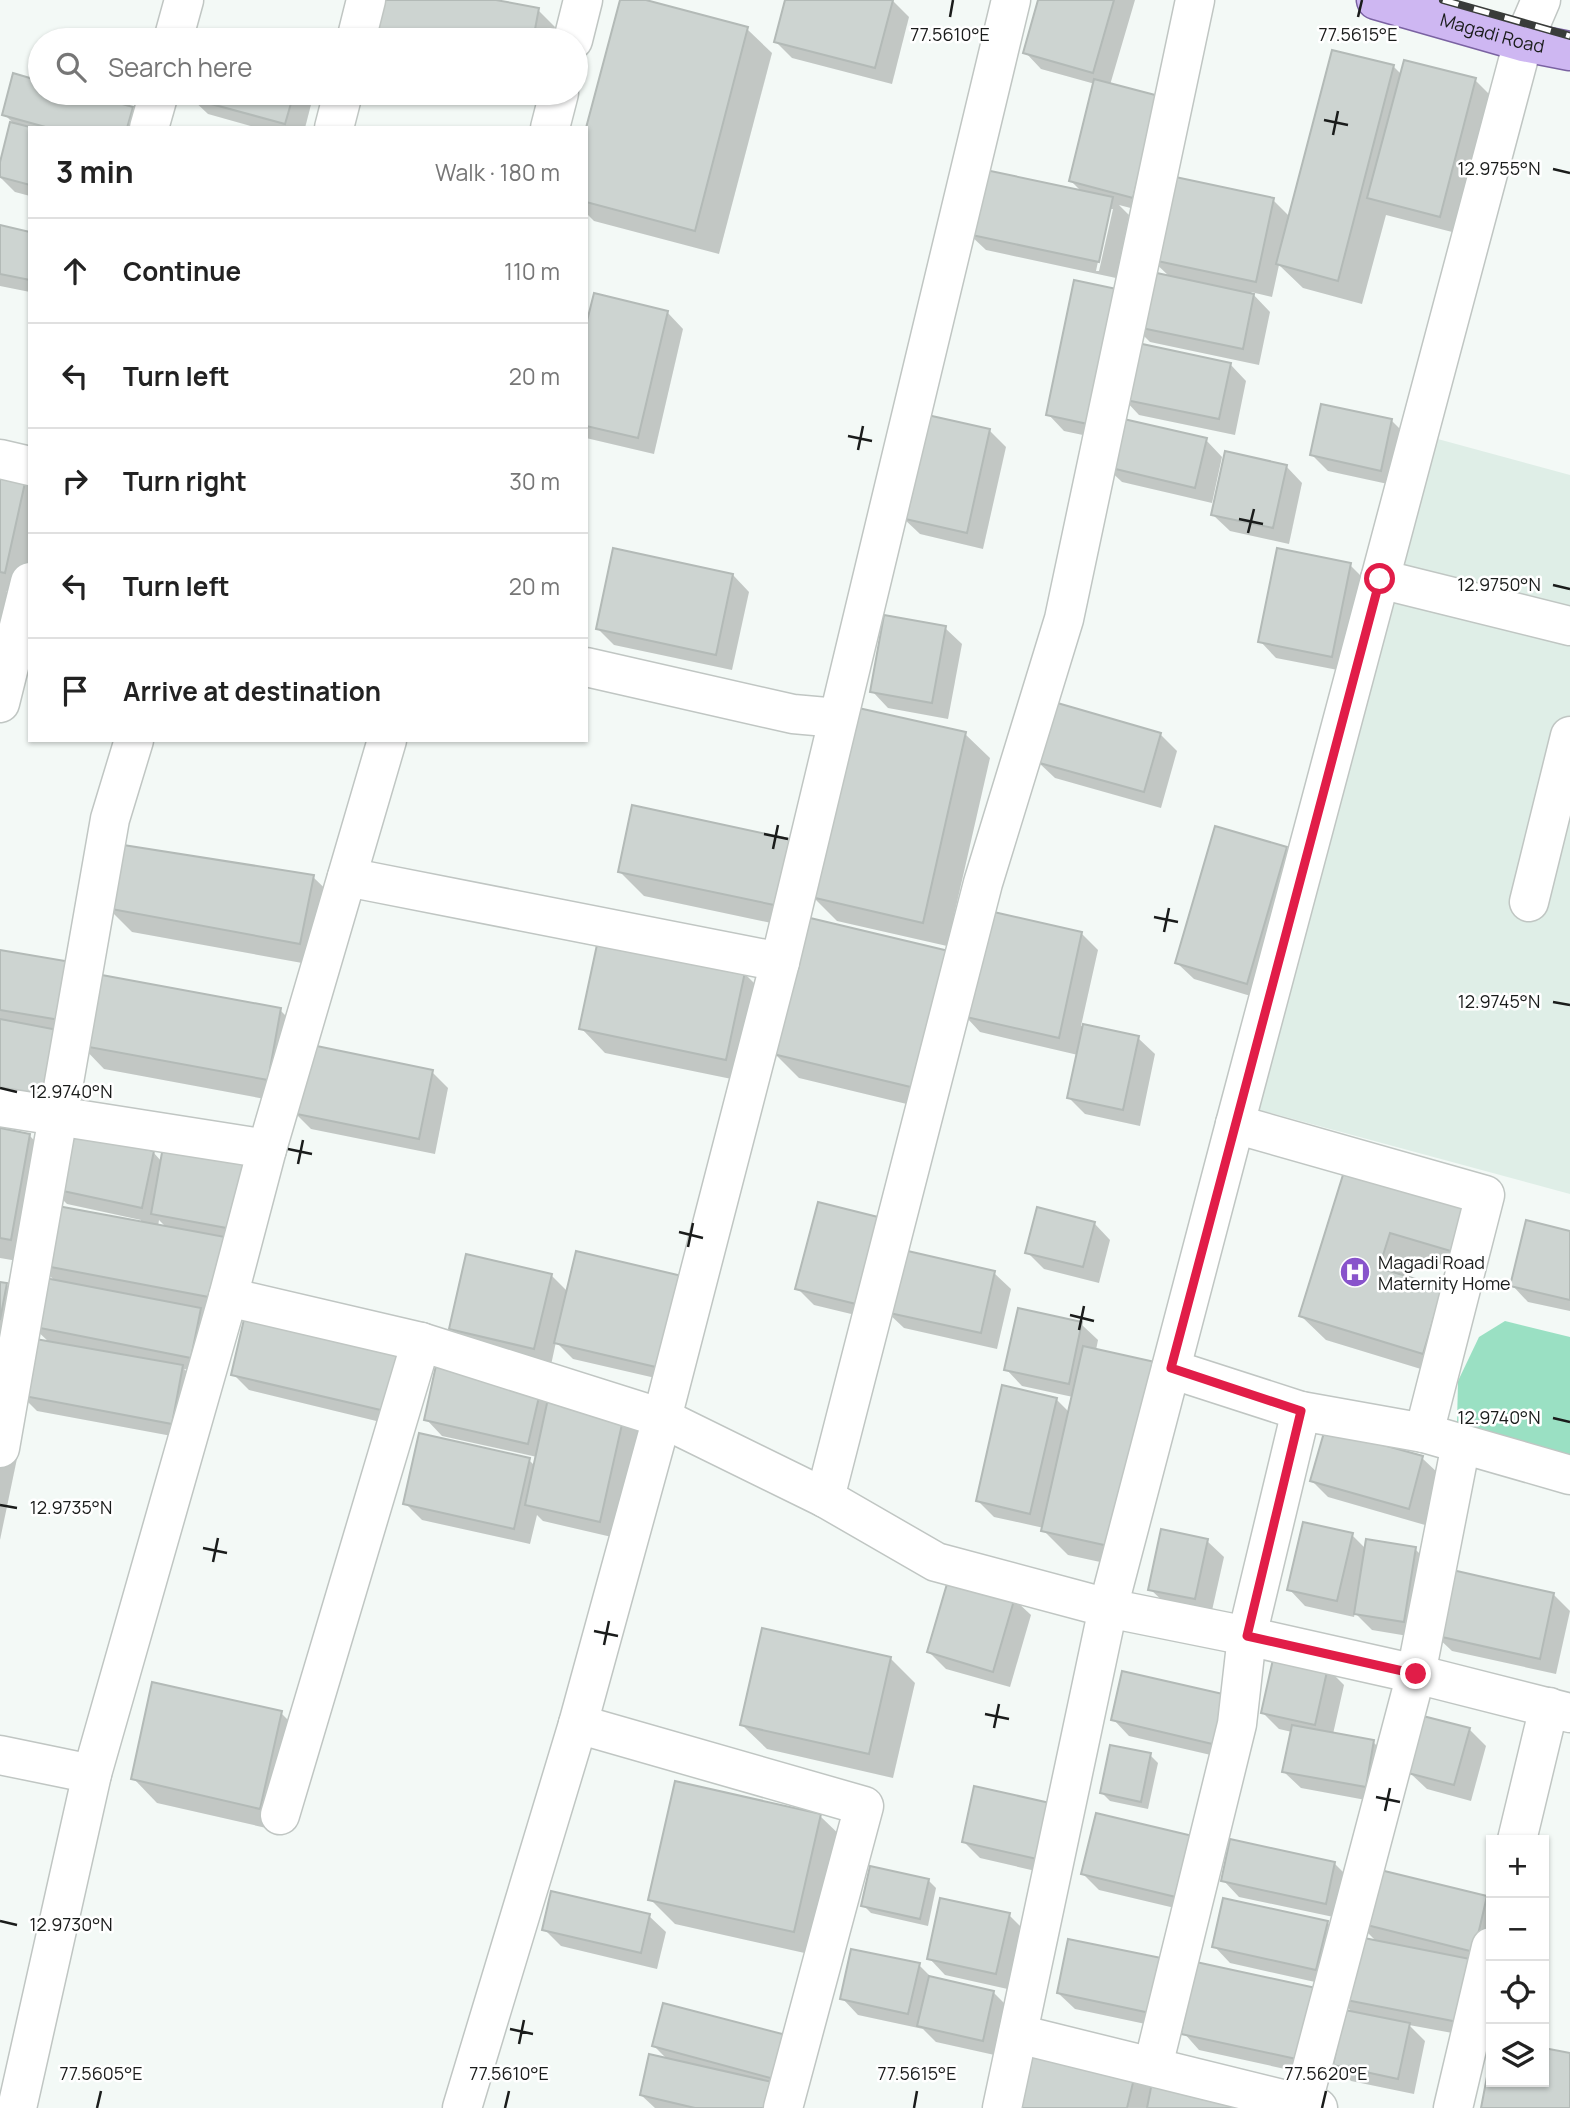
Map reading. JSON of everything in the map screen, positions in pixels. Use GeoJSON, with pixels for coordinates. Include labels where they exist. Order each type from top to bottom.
{"type":"FeatureCollection","features":[{"type":"Feature","properties":{"kind":"main road","name":"Magadi Road"},"geometry":{"type":"LineString","coordinates":[[1376,0],[1523,42],[1570,51]]}},
{"type":"Feature","properties":{"kind":"street"},"geometry":{"type":"LineString","coordinates":[[176,28],[184,0]]}},
{"type":"Feature","properties":{"kind":"street"},"geometry":{"type":"LineString","coordinates":[[359,28],[366,0]]}},
{"type":"Feature","properties":{"kind":"street"},"geometry":{"type":"LineString","coordinates":[[576,28],[583,0]]}},
{"type":"Feature","properties":{"kind":"street"},"geometry":{"type":"LineString","coordinates":[[462,2108],[578,1724],[662,1418],[780,962],[1011,0]]}},
{"type":"Feature","properties":{"kind":"street"},"geometry":{"type":"LineString","coordinates":[[825,1498],[983,883],[1064,619],[1195,0]]}},
{"type":"Feature","properties":{"kind":"street"},"geometry":{"type":"LineString","coordinates":[[1002,2108],[1108,1608],[1523,42],[1541,0]]}},
{"type":"Feature","properties":{"kind":"street"},"geometry":{"type":"LineString","coordinates":[[150,126],[156,105]]}},
{"type":"Feature","properties":{"kind":"street"},"geometry":{"type":"LineString","coordinates":[[335,126],[340,105]]}},
{"type":"Feature","properties":{"kind":"street"},"geometry":{"type":"LineString","coordinates":[[551,126],[556,105]]}},
{"type":"Feature","properties":{"kind":"street"},"geometry":{"type":"LineString","coordinates":[[0,459],[28,466]]}},
{"type":"Feature","properties":{"kind":"street"},"geometry":{"type":"LineString","coordinates":[[1380,579],[1570,626]]}},
{"type":"Feature","properties":{"kind":"street"},"geometry":{"type":"LineString","coordinates":[[0,703],[28,590]]}},
{"type":"Feature","properties":{"kind":"street"},"geometry":{"type":"LineString","coordinates":[[588,667],[793,714],[838,718]]}},
{"type":"Feature","properties":{"kind":"street"},"geometry":{"type":"LineString","coordinates":[[1529,902],[1570,736]]}},
{"type":"Feature","properties":{"kind":"street"},"geometry":{"type":"LineString","coordinates":[[0,1448],[110,819],[133,742]]}},
{"type":"Feature","properties":{"kind":"street"},"geometry":{"type":"LineString","coordinates":[[18,2108],[92,1774],[228,1297],[267,1149],[386,742]]}},
{"type":"Feature","properties":{"kind":"street"},"geometry":{"type":"LineString","coordinates":[[347,877],[780,962]]}},
{"type":"Feature","properties":{"kind":"street"},"geometry":{"type":"LineString","coordinates":[[0,1107],[267,1149]]}},
{"type":"Feature","properties":{"kind":"street"},"geometry":{"type":"LineString","coordinates":[[1235,1124],[1485,1195],[1424,1433]]}},
{"type":"Feature","properties":{"kind":"street"},"geometry":{"type":"LineString","coordinates":[[228,1297],[421,1342],[662,1418],[825,1498],[936,1562],[1108,1608],[1416,1674],[1559,1710],[1519,1835]]}},
{"type":"Feature","properties":{"kind":"street"},"geometry":{"type":"LineString","coordinates":[[280,1815],[421,1342]]}},
{"type":"Feature","properties":{"kind":"street"},"geometry":{"type":"LineString","coordinates":[[1171,1368],[1301,1411],[1424,1433],[1570,1475]]}},
{"type":"Feature","properties":{"kind":"street"},"geometry":{"type":"LineString","coordinates":[[1153,2066],[1237,1724],[1247,1636],[1301,1411]]}},
{"type":"Feature","properties":{"kind":"street"},"geometry":{"type":"LineString","coordinates":[[1018,2034],[1310,2106],[1416,1674],[1461,1444]]}},
{"type":"Feature","properties":{"kind":"street"},"geometry":{"type":"LineString","coordinates":[[578,1724],[864,1805],[783,2108]]}},
{"type":"Feature","properties":{"kind":"street"},"geometry":{"type":"LineString","coordinates":[[0,1755],[92,1774]]}},
{"type":"Feature","properties":{"kind":"street"},"geometry":{"type":"LineString","coordinates":[[1453,2108],[1488,1961]]}},
{"type":"Feature","properties":{"kind":"shaded area"},"geometry":{"type":"Polygon","coordinates":[[[1434,438],[1570,475],[1570,1194],[1252,1108],[1434,438]]]}},
{"type":"Feature","properties":{"kind":"green space"},"geometry":{"type":"Polygon","coordinates":[[[1505,1321],[1570,1337],[1570,1481],[1457,1424],[1458,1381],[1479,1337],[1505,1321]]]}},
{"type":"Feature","properties":{"kind":"building"},"geometry":{"type":"Polygon","coordinates":[[[382,0],[496,0],[539,8],[535,28],[377,28],[382,0]]]}},
{"type":"Feature","properties":{"kind":"building"},"geometry":{"type":"Polygon","coordinates":[[[620,0],[646,0],[748,27],[695,231],[588,203],[587,126],[620,0]]]}},
{"type":"Feature","properties":{"kind":"building"},"geometry":{"type":"Polygon","coordinates":[[[785,0],[893,0],[875,68],[774,42],[785,0]]]}},
{"type":"Feature","properties":{"kind":"building"},"geometry":{"type":"Polygon","coordinates":[[[1038,0],[1114,0],[1093,73],[1023,53],[1038,0]]]}},
{"type":"Feature","properties":{"kind":"building"},"geometry":{"type":"Polygon","coordinates":[[[1332,50],[1394,65],[1338,281],[1276,264],[1332,50]]]}},
{"type":"Feature","properties":{"kind":"building"},"geometry":{"type":"Polygon","coordinates":[[[1404,60],[1476,78],[1440,217],[1367,198],[1404,60]]]}},
{"type":"Feature","properties":{"kind":"building"},"geometry":{"type":"Polygon","coordinates":[[[13,73],[28,77],[28,105],[133,107],[128,126],[42,126],[2,115],[13,73]]]}},
{"type":"Feature","properties":{"kind":"building"},"geometry":{"type":"Polygon","coordinates":[[[1094,79],[1159,96],[1133,198],[1069,181],[1094,79]]]}},
{"type":"Feature","properties":{"kind":"building"},"geometry":{"type":"Polygon","coordinates":[[[215,105],[291,105],[285,124],[215,105]]]}},
{"type":"Feature","properties":{"kind":"building"},"geometry":{"type":"Polygon","coordinates":[[[10,122],[28,126],[28,184],[0,177],[0,162],[10,122]]]}},
{"type":"Feature","properties":{"kind":"building"},"geometry":{"type":"Polygon","coordinates":[[[981,169],[1113,197],[1099,262],[967,234],[981,169]]]}},
{"type":"Feature","properties":{"kind":"building"},"geometry":{"type":"Polygon","coordinates":[[[1166,175],[1274,198],[1256,282],[1148,259],[1166,175]]]}},
{"type":"Feature","properties":{"kind":"building"},"geometry":{"type":"Polygon","coordinates":[[[0,225],[28,232],[28,280],[0,274],[0,225]]]}},
{"type":"Feature","properties":{"kind":"building"},"geometry":{"type":"Polygon","coordinates":[[[1143,270],[1254,294],[1243,349],[1132,326],[1143,270]]]}},
{"type":"Feature","properties":{"kind":"building"},"geometry":{"type":"Polygon","coordinates":[[[1074,280],[1126,291],[1097,426],[1046,415],[1074,280]]]}},
{"type":"Feature","properties":{"kind":"building"},"geometry":{"type":"Polygon","coordinates":[[[594,293],[668,311],[638,438],[588,426],[588,317],[594,293]]]}},
{"type":"Feature","properties":{"kind":"building"},"geometry":{"type":"Polygon","coordinates":[[[1133,342],[1231,363],[1219,419],[1121,399],[1133,342]]]}},
{"type":"Feature","properties":{"kind":"building"},"geometry":{"type":"Polygon","coordinates":[[[1321,404],[1392,419],[1381,471],[1310,455],[1321,404]]]}},
{"type":"Feature","properties":{"kind":"building"},"geometry":{"type":"Polygon","coordinates":[[[923,414],[990,429],[967,533],[901,518],[923,414]]]}},
{"type":"Feature","properties":{"kind":"building"},"geometry":{"type":"Polygon","coordinates":[[[1115,417],[1207,438],[1195,488],[1103,466],[1115,417]]]}},
{"type":"Feature","properties":{"kind":"building"},"geometry":{"type":"Polygon","coordinates":[[[0,448],[28,459],[28,469],[5,573],[0,572],[0,448]]]}},
{"type":"Feature","properties":{"kind":"building"},"geometry":{"type":"Polygon","coordinates":[[[1225,451],[1287,465],[1273,528],[1211,515],[1225,451]]]}},
{"type":"Feature","properties":{"kind":"building"},"geometry":{"type":"Polygon","coordinates":[[[613,548],[733,574],[716,655],[596,629],[613,548]]]}},
{"type":"Feature","properties":{"kind":"building"},"geometry":{"type":"Polygon","coordinates":[[[1277,548],[1351,563],[1332,657],[1258,642],[1277,548]]]}},
{"type":"Feature","properties":{"kind":"building"},"geometry":{"type":"Polygon","coordinates":[[[884,615],[946,626],[932,703],[870,692],[884,615]]]}},
{"type":"Feature","properties":{"kind":"building"},"geometry":{"type":"Polygon","coordinates":[[[1054,702],[1161,733],[1144,792],[1036,762],[1054,702]]]}},
{"type":"Feature","properties":{"kind":"building"},"geometry":{"type":"Polygon","coordinates":[[[854,707],[966,732],[923,923],[811,897],[854,707]]]}},
{"type":"Feature","properties":{"kind":"building"},"geometry":{"type":"Polygon","coordinates":[[[632,805],[794,840],[779,906],[618,872],[632,805]]]}},
{"type":"Feature","properties":{"kind":"building"},"geometry":{"type":"Polygon","coordinates":[[[1215,826],[1287,847],[1247,984],[1175,963],[1215,826]]]}},
{"type":"Feature","properties":{"kind":"building"},"geometry":{"type":"Polygon","coordinates":[[[117,844],[314,875],[300,944],[106,908],[117,844]]]}},
{"type":"Feature","properties":{"kind":"building"},"geometry":{"type":"Polygon","coordinates":[[[985,910],[1082,932],[1059,1038],[962,1016],[985,910]]]}},
{"type":"Feature","properties":{"kind":"building"},"geometry":{"type":"Polygon","coordinates":[[[806,917],[953,952],[919,1089],[773,1054],[806,917]]]}},
{"type":"Feature","properties":{"kind":"building"},"geometry":{"type":"Polygon","coordinates":[[[598,940],[745,972],[726,1060],[579,1029],[598,940]]]}},
{"type":"Feature","properties":{"kind":"building"},"geometry":{"type":"Polygon","coordinates":[[[0,950],[77,963],[66,1021],[0,1010],[0,950]]]}},
{"type":"Feature","properties":{"kind":"building"},"geometry":{"type":"Polygon","coordinates":[[[91,973],[281,1008],[268,1080],[78,1045],[91,973]]]}},
{"type":"Feature","properties":{"kind":"building"},"geometry":{"type":"Polygon","coordinates":[[[0,1019],[63,1031],[47,1107],[0,1098],[0,1019]]]}},
{"type":"Feature","properties":{"kind":"building"},"geometry":{"type":"Polygon","coordinates":[[[1083,1024],[1139,1036],[1123,1110],[1067,1098],[1083,1024]]]}},
{"type":"Feature","properties":{"kind":"building"},"geometry":{"type":"Polygon","coordinates":[[[307,1044],[433,1070],[419,1139],[292,1113],[307,1044]]]}},
{"type":"Feature","properties":{"kind":"building"},"geometry":{"type":"Polygon","coordinates":[[[0,1128],[30,1134],[11,1240],[0,1238],[0,1128]]]}},
{"type":"Feature","properties":{"kind":"building"},"geometry":{"type":"Polygon","coordinates":[[[61,1131],[154,1151],[142,1208],[49,1188],[61,1131]]]}},
{"type":"Feature","properties":{"kind":"building"},"geometry":{"type":"Polygon","coordinates":[[[163,1147],[244,1162],[232,1229],[151,1214],[163,1147]]]}},
{"type":"Feature","properties":{"kind":"building"},"geometry":{"type":"Polygon","coordinates":[[[1347,1162],[1470,1200],[1454,1252],[1390,1233],[1379,1268],[1443,1287],[1423,1354],[1299,1316],[1347,1162]]]}},
{"type":"Feature","properties":{"kind":"building"},"geometry":{"type":"Polygon","coordinates":[[[818,1202],[882,1218],[860,1305],[795,1289],[818,1202]]]}},
{"type":"Feature","properties":{"kind":"building"},"geometry":{"type":"Polygon","coordinates":[[[47,1204],[225,1237],[214,1298],[35,1264],[47,1204]]]}},
{"type":"Feature","properties":{"kind":"building"},"geometry":{"type":"Polygon","coordinates":[[[1037,1207],[1095,1222],[1083,1267],[1025,1253],[1037,1207]]]}},
{"type":"Feature","properties":{"kind":"building"},"geometry":{"type":"Polygon","coordinates":[[[1526,1220],[1570,1231],[1570,1300],[1510,1286],[1526,1220]]]}},
{"type":"Feature","properties":{"kind":"building"},"geometry":{"type":"Polygon","coordinates":[[[899,1249],[995,1271],[981,1333],[885,1312],[899,1249]]]}},
{"type":"Feature","properties":{"kind":"building"},"geometry":{"type":"Polygon","coordinates":[[[576,1251],[682,1276],[660,1368],[554,1343],[576,1251]]]}},
{"type":"Feature","properties":{"kind":"building"},"geometry":{"type":"Polygon","coordinates":[[[466,1254],[552,1274],[534,1349],[449,1329],[466,1254]]]}},
{"type":"Feature","properties":{"kind":"building"},"geometry":{"type":"Polygon","coordinates":[[[40,1277],[201,1308],[191,1358],[30,1326],[40,1277]]]}},
{"type":"Feature","properties":{"kind":"building"},"geometry":{"type":"Polygon","coordinates":[[[0,1282],[7,1283],[0,1320],[0,1282]]]}},
{"type":"Feature","properties":{"kind":"building"},"geometry":{"type":"Polygon","coordinates":[[[1018,1308],[1082,1322],[1069,1384],[1004,1370],[1018,1308]]]}},
{"type":"Feature","properties":{"kind":"building"},"geometry":{"type":"Polygon","coordinates":[[[245,1315],[399,1352],[385,1411],[231,1375],[245,1315]]]}},
{"type":"Feature","properties":{"kind":"building"},"geometry":{"type":"Polygon","coordinates":[[[30,1338],[183,1365],[172,1424],[19,1395],[30,1338]]]}},
{"type":"Feature","properties":{"kind":"building"},"geometry":{"type":"Polygon","coordinates":[[[1083,1346],[1155,1362],[1113,1547],[1041,1531],[1083,1346]]]}},
{"type":"Feature","properties":{"kind":"building"},"geometry":{"type":"Polygon","coordinates":[[[437,1361],[542,1384],[528,1444],[424,1420],[437,1361]]]}},
{"type":"Feature","properties":{"kind":"building"},"geometry":{"type":"Polygon","coordinates":[[[1002,1385],[1057,1398],[1030,1514],[976,1501],[1002,1385]]]}},
{"type":"Feature","properties":{"kind":"building"},"geometry":{"type":"Polygon","coordinates":[[[549,1394],[625,1411],[600,1522],[525,1505],[549,1394]]]}},
{"type":"Feature","properties":{"kind":"building"},"geometry":{"type":"Polygon","coordinates":[[[1325,1429],[1423,1456],[1409,1509],[1310,1481],[1325,1429]]]}},
{"type":"Feature","properties":{"kind":"building"},"geometry":{"type":"Polygon","coordinates":[[[419,1433],[530,1458],[514,1529],[403,1504],[419,1433]]]}},
{"type":"Feature","properties":{"kind":"building"},"geometry":{"type":"Polygon","coordinates":[[[1303,1522],[1353,1533],[1337,1601],[1287,1590],[1303,1522]]]}},
{"type":"Feature","properties":{"kind":"building"},"geometry":{"type":"Polygon","coordinates":[[[1161,1529],[1208,1539],[1195,1599],[1148,1590],[1161,1529]]]}},
{"type":"Feature","properties":{"kind":"building"},"geometry":{"type":"Polygon","coordinates":[[[1366,1539],[1416,1547],[1404,1622],[1354,1614],[1366,1539]]]}},
{"type":"Feature","properties":{"kind":"building"},"geometry":{"type":"Polygon","coordinates":[[[1448,1569],[1554,1593],[1540,1659],[1433,1635],[1448,1569]]]}},
{"type":"Feature","properties":{"kind":"building"},"geometry":{"type":"Polygon","coordinates":[[[949,1577],[1015,1597],[993,1672],[927,1652],[949,1577]]]}},
{"type":"Feature","properties":{"kind":"building"},"geometry":{"type":"Polygon","coordinates":[[[762,1628],[891,1657],[869,1754],[740,1725],[762,1628]]]}},
{"type":"Feature","properties":{"kind":"building"},"geometry":{"type":"Polygon","coordinates":[[[1274,1655],[1328,1667],[1315,1725],[1261,1713],[1274,1655]]]}},
{"type":"Feature","properties":{"kind":"building"},"geometry":{"type":"Polygon","coordinates":[[[1122,1671],[1236,1697],[1225,1747],[1111,1720],[1122,1671]]]}},
{"type":"Feature","properties":{"kind":"building"},"geometry":{"type":"Polygon","coordinates":[[[152,1682],[282,1711],[260,1809],[131,1779],[152,1682]]]}},
{"type":"Feature","properties":{"kind":"building"},"geometry":{"type":"Polygon","coordinates":[[[1423,1716],[1470,1728],[1454,1785],[1408,1773],[1423,1716]]]}},
{"type":"Feature","properties":{"kind":"building"},"geometry":{"type":"Polygon","coordinates":[[[1292,1725],[1374,1740],[1366,1787],[1282,1772],[1292,1725]]]}},
{"type":"Feature","properties":{"kind":"building"},"geometry":{"type":"Polygon","coordinates":[[[1110,1745],[1151,1753],[1141,1802],[1100,1793],[1110,1745]]]}},
{"type":"Feature","properties":{"kind":"building"},"geometry":{"type":"Polygon","coordinates":[[[675,1781],[821,1814],[794,1932],[648,1900],[675,1781]]]}},
{"type":"Feature","properties":{"kind":"building"},"geometry":{"type":"Polygon","coordinates":[[[974,1786],[1050,1803],[1037,1859],[962,1842],[974,1786]]]}},
{"type":"Feature","properties":{"kind":"building"},"geometry":{"type":"Polygon","coordinates":[[[1096,1813],[1197,1837],[1184,1899],[1081,1874],[1096,1813]]]}},
{"type":"Feature","properties":{"kind":"building"},"geometry":{"type":"Polygon","coordinates":[[[1230,1839],[1335,1862],[1326,1904],[1221,1881],[1230,1839]]]}},
{"type":"Feature","properties":{"kind":"building"},"geometry":{"type":"Polygon","coordinates":[[[870,1866],[929,1879],[920,1919],[861,1906],[870,1866]]]}},
{"type":"Feature","properties":{"kind":"building"},"geometry":{"type":"Polygon","coordinates":[[[1368,1867],[1486,1896],[1474,1952],[1355,1922],[1368,1867]]]}},
{"type":"Feature","properties":{"kind":"building"},"geometry":{"type":"Polygon","coordinates":[[[551,1891],[650,1914],[641,1953],[542,1930],[551,1891]]]}},
{"type":"Feature","properties":{"kind":"building"},"geometry":{"type":"Polygon","coordinates":[[[940,1898],[1010,1913],[996,1974],[927,1959],[940,1898]]]}},
{"type":"Feature","properties":{"kind":"building"},"geometry":{"type":"Polygon","coordinates":[[[1223,1898],[1328,1921],[1316,1970],[1212,1947],[1223,1898]]]}},
{"type":"Feature","properties":{"kind":"building"},"geometry":{"type":"Polygon","coordinates":[[[1349,1935],[1470,1959],[1458,2022],[1336,1998],[1349,1935]]]}},
{"type":"Feature","properties":{"kind":"building"},"geometry":{"type":"Polygon","coordinates":[[[1068,1939],[1176,1961],[1164,2016],[1057,1993],[1068,1939]]]}},
{"type":"Feature","properties":{"kind":"building"},"geometry":{"type":"Polygon","coordinates":[[[851,1949],[920,1963],[908,2014],[840,1999],[851,1949]]]}},
{"type":"Feature","properties":{"kind":"building"},"geometry":{"type":"Polygon","coordinates":[[[1196,1962],[1316,1988],[1301,2060],[1181,2034],[1196,1962]]]}},
{"type":"Feature","properties":{"kind":"building"},"geometry":{"type":"Polygon","coordinates":[[[929,1976],[994,1991],[983,2041],[917,2026],[929,1976]]]}},
{"type":"Feature","properties":{"kind":"building"},"geometry":{"type":"Polygon","coordinates":[[[663,2003],[790,2036],[778,2080],[652,2046],[663,2003]]]}},
{"type":"Feature","properties":{"kind":"building"},"geometry":{"type":"Polygon","coordinates":[[[1345,2010],[1410,2023],[1398,2079],[1333,2065],[1345,2010]]]}},
{"type":"Feature","properties":{"kind":"building"},"geometry":{"type":"Polygon","coordinates":[[[1031,2047],[1136,2070],[1127,2108],[1018,2108],[1031,2047]]]}},
{"type":"Feature","properties":{"kind":"building"},"geometry":{"type":"Polygon","coordinates":[[[1549,2049],[1570,2053],[1570,2108],[1481,2108],[1486,2082],[1486,2087],[1549,2087],[1549,2049]]]}},
{"type":"Feature","properties":{"kind":"building"},"geometry":{"type":"Polygon","coordinates":[[[649,2054],[781,2084],[775,2108],[695,2108],[640,2095],[649,2054]]]}},
{"type":"Feature","properties":{"kind":"building"},"geometry":{"type":"Polygon","coordinates":[[[1154,2072],[1242,2108],[1147,2108],[1154,2072]]]}},
{"type":"Feature","properties":{"kind":"railway"},"geometry":{"type":"LineString","coordinates":[[1443,0],[1570,36]]}},
{"type":"Feature","properties":{"kind":"place","name":"Magadi Road Maternity Home"},"geometry":{"type":"Point","coordinates":[1355,1272]}},
{"type":"Feature","properties":{"kind":"route"},"geometry":{"type":"LineString","coordinates":[[1380,579],[1171,1368],[1301,1411],[1247,1636],[1416,1674]]}}]}
